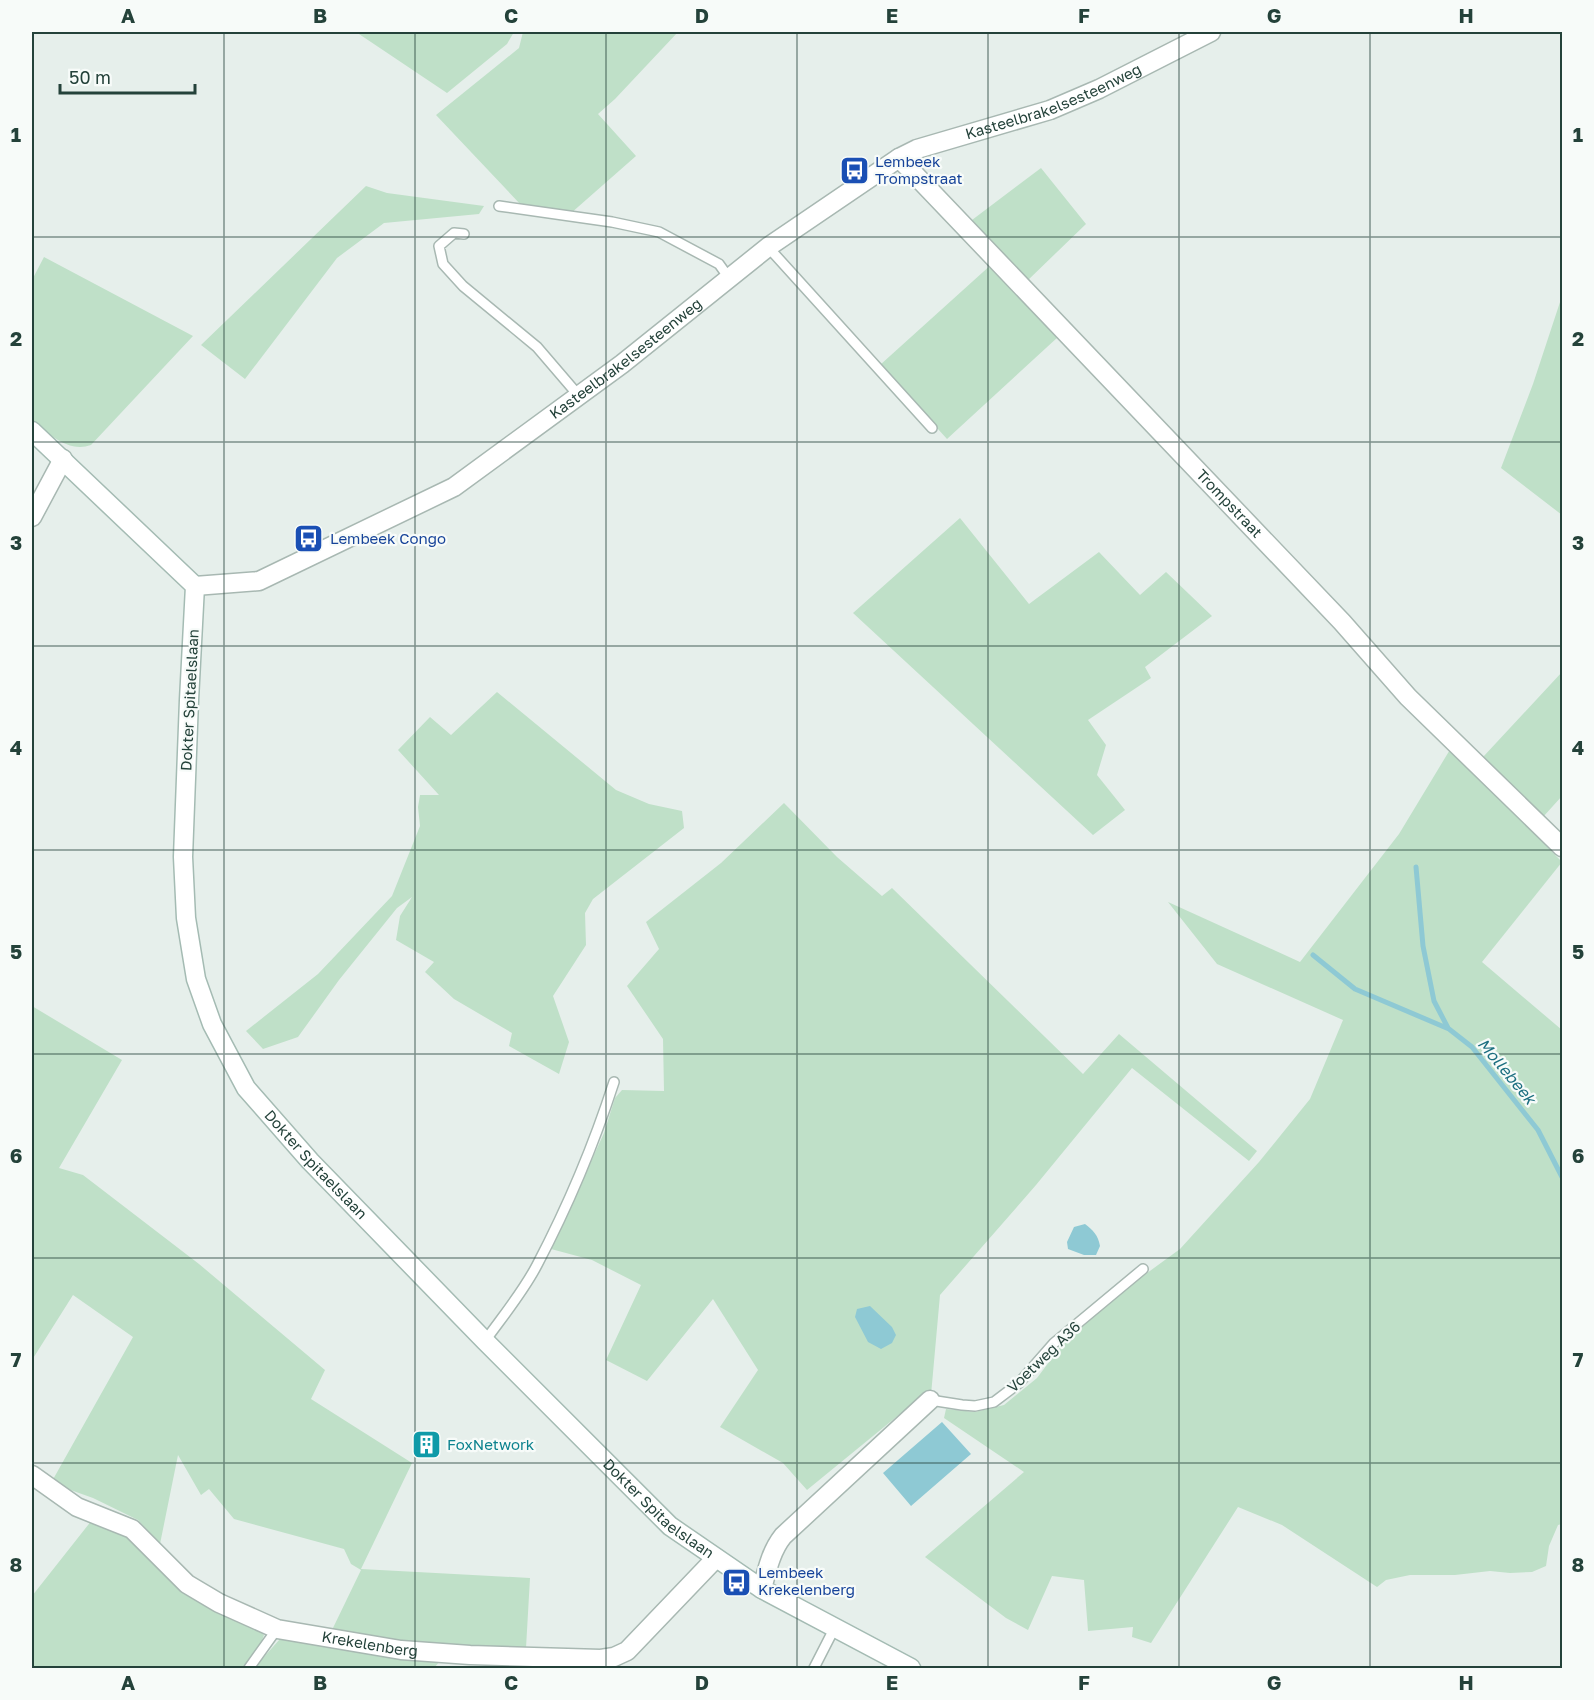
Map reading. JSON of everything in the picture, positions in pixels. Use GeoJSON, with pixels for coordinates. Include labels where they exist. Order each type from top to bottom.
{"type":"FeatureCollection","features":[{"type":"Feature","properties":{"kind":"street","name":"Kasteelbrakelsesteenweg"},"geometry":{"type":"LineString","coordinates":[[195,586],[259,581],[454,487],[681,323],[729,278],[768,247],[899,158],[917,149],[1050,110],[1100,89],[1211,32]]}},
{"type":"Feature","properties":{"kind":"street","name":"Trompstraat"},"geometry":{"type":"LineString","coordinates":[[899,158],[1342,622],[1408,697],[1563,847]]}},
{"type":"Feature","properties":{"kind":"street"},"geometry":{"type":"LineString","coordinates":[[32,431],[195,586]]}},
{"type":"Feature","properties":{"kind":"street"},"geometry":{"type":"LineString","coordinates":[[32,517],[63,459]]}},
{"type":"Feature","properties":{"kind":"street","name":"Dokter Spitaelslaan"},"geometry":{"type":"LineString","coordinates":[[195,586],[184,878],[186,918],[196,980],[212,1024],[246,1088],[310,1161],[485,1341],[670,1526],[762,1588],[911,1668]]}},
{"type":"Feature","properties":{"kind":"street"},"geometry":{"type":"LineString","coordinates":[[762,1588],[772,1555],[783,1536],[930,1400]]}},
{"type":"Feature","properties":{"kind":"street","name":"Krekelenberg"},"geometry":{"type":"LineString","coordinates":[[32,1475],[78,1507],[132,1529],[187,1584],[219,1603],[277,1629],[401,1650],[470,1655],[600,1659],[614,1657],[627,1651],[716,1558]]}},
{"type":"Feature","properties":{"kind":"lane"},"geometry":{"type":"LineString","coordinates":[[499,206],[612,222],[659,232],[719,264],[729,278]]}},
{"type":"Feature","properties":{"kind":"lane"},"geometry":{"type":"LineString","coordinates":[[464,234],[454,233],[439,246],[443,264],[463,286],[537,347],[579,396]]}},
{"type":"Feature","properties":{"kind":"lane"},"geometry":{"type":"LineString","coordinates":[[768,247],[932,428]]}},
{"type":"Feature","properties":{"kind":"lane"},"geometry":{"type":"LineString","coordinates":[[485,1341],[516,1300],[537,1266],[596,1138],[614,1082]]}},
{"type":"Feature","properties":{"kind":"lane","name":"Voetweg A36"},"geometry":{"type":"LineString","coordinates":[[930,1400],[975,1406],[994,1402],[1019,1383],[1054,1343],[1143,1269]]}},
{"type":"Feature","properties":{"kind":"lane"},"geometry":{"type":"LineString","coordinates":[[814,1668],[835,1628]]}},
{"type":"Feature","properties":{"kind":"lane"},"geometry":{"type":"LineString","coordinates":[[249,1668],[277,1629]]}},
{"type":"Feature","properties":{"kind":"green space"},"geometry":{"type":"Polygon","coordinates":[[[356,32],[514,32],[507,44],[447,93],[356,32]]]}},
{"type":"Feature","properties":{"kind":"green space"},"geometry":{"type":"Polygon","coordinates":[[[523,32],[678,32],[598,114],[636,156],[570,214],[521,205],[436,115],[519,48],[523,32]]]}},
{"type":"Feature","properties":{"kind":"green space"},"geometry":{"type":"Polygon","coordinates":[[[1041,168],[1086,224],[1026,282],[972,220],[1041,168]]]}},
{"type":"Feature","properties":{"kind":"green space"},"geometry":{"type":"Polygon","coordinates":[[[366,186],[387,193],[484,206],[479,214],[384,223],[337,258],[245,379],[201,345],[366,186]]]}},
{"type":"Feature","properties":{"kind":"green space"},"geometry":{"type":"Polygon","coordinates":[[[44,257],[193,336],[91,445],[83,447],[59,441],[32,420],[32,280],[44,257]]]}},
{"type":"Feature","properties":{"kind":"green space"},"geometry":{"type":"Polygon","coordinates":[[[993,263],[1058,337],[947,439],[880,365],[993,263]]]}},
{"type":"Feature","properties":{"kind":"green space"},"geometry":{"type":"Polygon","coordinates":[[[1562,296],[1562,515],[1501,468],[1533,384],[1562,296]]]}},
{"type":"Feature","properties":{"kind":"green space"},"geometry":{"type":"Polygon","coordinates":[[[960,518],[1029,604],[1099,552],[1140,595],[1166,572],[1212,616],[1145,667],[1151,678],[1088,720],[1106,745],[1097,775],[1125,810],[1093,835],[853,613],[960,518]]]}},
{"type":"Feature","properties":{"kind":"green space"},"geometry":{"type":"Polygon","coordinates":[[[1562,672],[1562,796],[1543,817],[1483,757],[1562,672]]]}},
{"type":"Feature","properties":{"kind":"green space"},"geometry":{"type":"Polygon","coordinates":[[[497,692],[616,790],[649,804],[682,811],[684,828],[593,899],[585,913],[586,945],[553,996],[569,1042],[559,1074],[509,1046],[512,1033],[454,999],[425,972],[434,962],[396,940],[400,916],[412,897],[397,908],[339,980],[298,1037],[263,1049],[246,1031],[318,974],[392,896],[420,826],[418,807],[420,795],[439,795],[398,750],[430,717],[451,735],[497,692]]]}},
{"type":"Feature","properties":{"kind":"green space"},"geometry":{"type":"Polygon","coordinates":[[[1451,748],[1562,862],[1482,962],[1562,1030],[1562,1524],[1558,1525],[1549,1546],[1546,1566],[1532,1572],[1490,1571],[1455,1575],[1410,1575],[1386,1580],[1377,1587],[1282,1525],[1238,1507],[1151,1643],[1132,1637],[1133,1627],[1088,1631],[1084,1580],[1052,1576],[1028,1630],[1006,1618],[925,1557],[1024,1472],[944,1418],[946,1409],[975,1412],[1004,1405],[1037,1378],[1067,1338],[1117,1295],[1180,1249],[1259,1162],[1310,1099],[1343,1020],[1217,964],[1168,902],[1300,962],[1399,834],[1451,748]]]}},
{"type":"Feature","properties":{"kind":"green space"},"geometry":{"type":"Polygon","coordinates":[[[784,803],[837,857],[882,896],[892,888],[1083,1074],[1119,1034],[1257,1151],[1249,1161],[1132,1068],[1036,1185],[940,1295],[931,1395],[906,1409],[807,1490],[783,1463],[720,1427],[758,1370],[713,1299],[647,1381],[606,1360],[641,1285],[592,1260],[551,1249],[604,1133],[615,1098],[622,1090],[664,1091],[663,1039],[627,986],[659,949],[646,922],[721,863],[784,803]]]}},
{"type":"Feature","properties":{"kind":"green space"},"geometry":{"type":"Polygon","coordinates":[[[32,1006],[122,1060],[59,1168],[83,1175],[199,1264],[325,1370],[311,1399],[412,1463],[361,1569],[530,1578],[526,1648],[435,1649],[332,1630],[361,1570],[351,1564],[344,1549],[234,1519],[209,1489],[201,1495],[178,1455],[160,1544],[138,1520],[93,1498],[51,1483],[133,1337],[73,1295],[32,1360],[32,1006]]]}},
{"type":"Feature","properties":{"kind":"green space"},"geometry":{"type":"Polygon","coordinates":[[[92,1520],[124,1534],[257,1627],[264,1635],[260,1646],[243,1668],[32,1668],[32,1596],[92,1520]]]}},
{"type":"Feature","properties":{"kind":"green space"},"geometry":{"type":"Polygon","coordinates":[[[289,1638],[440,1661],[434,1668],[254,1668],[280,1639],[289,1638]]]}},
{"type":"Feature","properties":{"kind":"water"},"geometry":{"type":"Polygon","coordinates":[[[1085,1224],[1098,1239],[1100,1246],[1096,1255],[1084,1255],[1068,1249],[1067,1242],[1074,1227],[1085,1224]]]}},
{"type":"Feature","properties":{"kind":"water"},"geometry":{"type":"Polygon","coordinates":[[[870,1306],[892,1327],[896,1335],[892,1343],[881,1349],[868,1342],[855,1317],[857,1309],[870,1306]]]}},
{"type":"Feature","properties":{"kind":"water"},"geometry":{"type":"Polygon","coordinates":[[[942,1422],[971,1454],[911,1506],[883,1473],[942,1422]]]}},
{"type":"Feature","properties":{"kind":"waterway"},"geometry":{"type":"LineString","coordinates":[[1416,867],[1423,946],[1434,1001],[1448,1028]]}},
{"type":"Feature","properties":{"kind":"waterway","name":"Mollebeek"},"geometry":{"type":"LineString","coordinates":[[1313,955],[1355,989],[1449,1029],[1472,1047],[1538,1130],[1562,1177]]}},
{"type":"Feature","properties":{"kind":"place","name":"Lembeek Trompstraat"},"geometry":{"type":"Point","coordinates":[854,171]}},
{"type":"Feature","properties":{"kind":"place","name":"Lembeek Congo"},"geometry":{"type":"Point","coordinates":[309,539]}},
{"type":"Feature","properties":{"kind":"place","name":"FoxNetwork"},"geometry":{"type":"Point","coordinates":[426,1445]}},
{"type":"Feature","properties":{"kind":"place","name":"Lembeek Krekelenberg"},"geometry":{"type":"Point","coordinates":[737,1582]}}]}
